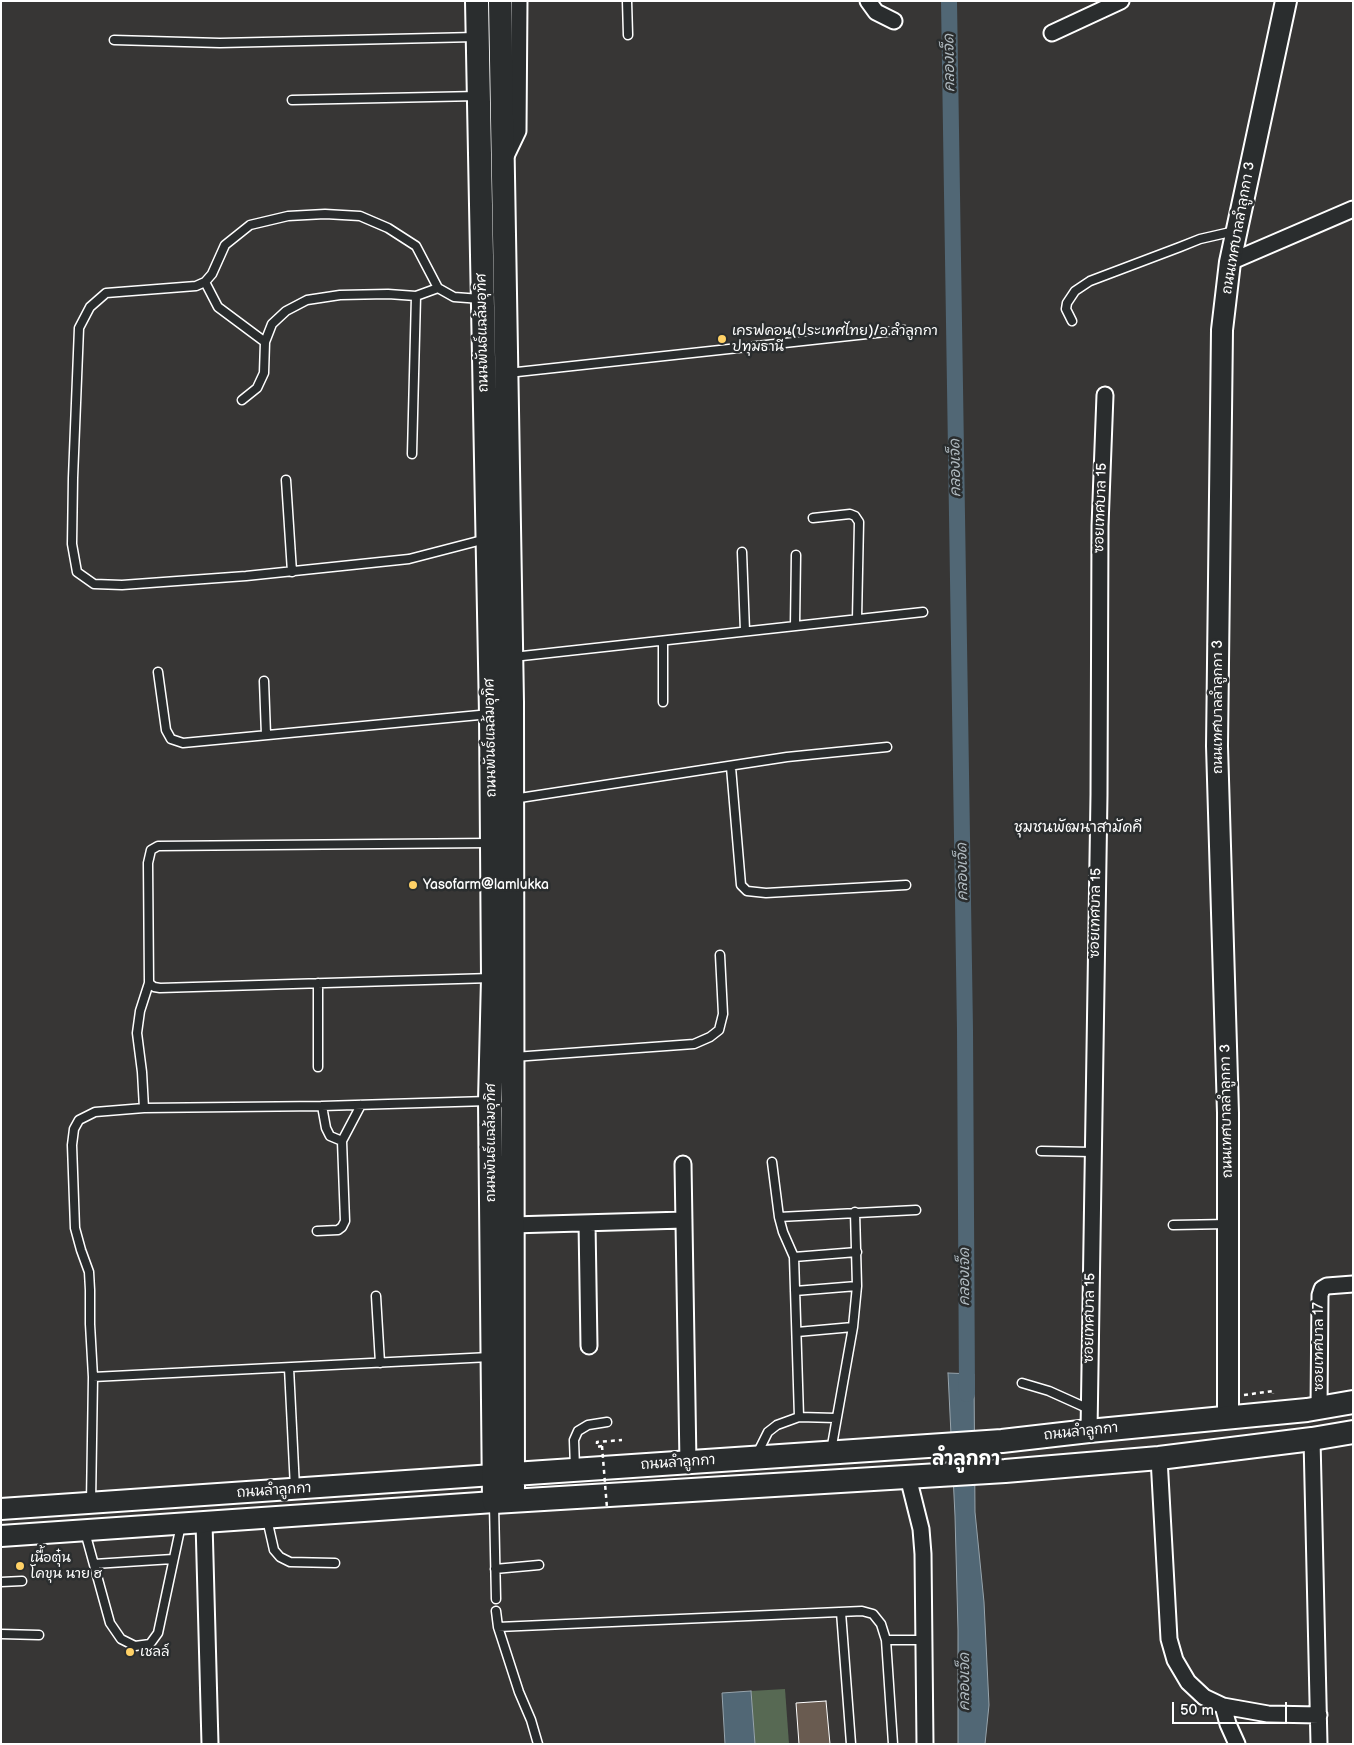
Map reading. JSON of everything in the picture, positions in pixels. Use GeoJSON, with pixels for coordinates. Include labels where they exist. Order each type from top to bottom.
{"type":"FeatureCollection","features":[{"type":"Feature","properties":{"kind":"main road","name":"ถนนพันธ์แฉล้มอุทิศ"},"geometry":{"type":"LineString","coordinates":[[477,1],[491,714],[493,978],[490,1101],[493,1357],[503,1475]]}},
{"type":"Feature","properties":{"kind":"main road","name":"ถนนพันธ์แฉล้มอุทิศ"},"geometry":{"type":"LineString","coordinates":[[500,1],[511,658],[512,1057],[512,1225],[503,1475]]}},
{"type":"Feature","properties":{"kind":"main road","name":"ถนนลำลูกกา"},"geometry":{"type":"LineString","coordinates":[[503,1475],[1002,1441],[1319,1408],[1353,1402]]}},
{"type":"Feature","properties":{"kind":"main road","name":"ถนนลำลูกกา"},"geometry":{"type":"LineString","coordinates":[[503,1501],[1005,1471],[1159,1458],[1353,1432]]}},
{"type":"Feature","properties":{"kind":"main road"},"geometry":{"type":"LineString","coordinates":[[503,1475],[503,1501]]}},
{"type":"Feature","properties":{"kind":"street"},"geometry":{"type":"LineString","coordinates":[[503,156],[506,154],[518,131],[519,1]]}},
{"type":"Feature","properties":{"kind":"street"},"geometry":{"type":"LineString","coordinates":[[868,1],[876,12],[894,22]]}},
{"type":"Feature","properties":{"kind":"street"},"geometry":{"type":"LineString","coordinates":[[1052,33],[1121,1]]}},
{"type":"Feature","properties":{"kind":"street","name":"ถนนเทศบาลลำลูกกา 3"},"geometry":{"type":"LineString","coordinates":[[1228,1418],[1228,1113],[1217,746],[1222,330],[1230,262],[1236,231],[1286,1]]}},
{"type":"Feature","properties":{"kind":"street"},"geometry":{"type":"LineString","coordinates":[[1230,262],[1353,209]]}},
{"type":"Feature","properties":{"kind":"street","name":"ซอยเทศบาล 15"},"geometry":{"type":"LineString","coordinates":[[1089,1431],[1099,794],[1100,526],[1105,395]]}},
{"type":"Feature","properties":{"kind":"street"},"geometry":{"type":"LineString","coordinates":[[683,1164],[688,1463]]}},
{"type":"Feature","properties":{"kind":"street"},"geometry":{"type":"LineString","coordinates":[[512,1225],[684,1220]]}},
{"type":"Feature","properties":{"kind":"street"},"geometry":{"type":"LineString","coordinates":[[587,1223],[589,1346]]}},
{"type":"Feature","properties":{"kind":"street","name":"ซอยเทศบาล 17"},"geometry":{"type":"LineString","coordinates":[[1319,1408],[1320,1294],[1322,1289],[1328,1286],[1353,1284]]}},
{"type":"Feature","properties":{"kind":"street"},"geometry":{"type":"LineString","coordinates":[[1312,1439],[1320,1744]]}},
{"type":"Feature","properties":{"kind":"street"},"geometry":{"type":"LineString","coordinates":[[1159,1458],[1169,1639],[1175,1660],[1188,1682],[1204,1697],[1222,1706],[1268,1714],[1319,1716]]}},
{"type":"Feature","properties":{"kind":"street","name":"ถนนลำลูกกา"},"geometry":{"type":"LineString","coordinates":[[1,1510],[503,1475]]}},
{"type":"Feature","properties":{"kind":"street"},"geometry":{"type":"LineString","coordinates":[[911,1477],[922,1537],[925,1640],[925,1744]]}},
{"type":"Feature","properties":{"kind":"street","name":"ถนนลำลูกกา"},"geometry":{"type":"LineString","coordinates":[[1,1536],[503,1501]]}},
{"type":"Feature","properties":{"kind":"street"},"geometry":{"type":"LineString","coordinates":[[204,1522],[210,1744]]}},
{"type":"Feature","properties":{"kind":"street"},"geometry":{"type":"LineString","coordinates":[[1222,1706],[1237,1744]]}},
{"type":"Feature","properties":{"kind":"lane"},"geometry":{"type":"LineString","coordinates":[[628,1],[628,35]]}},
{"type":"Feature","properties":{"kind":"lane"},"geometry":{"type":"LineString","coordinates":[[114,40],[220,43],[478,36]]}},
{"type":"Feature","properties":{"kind":"lane"},"geometry":{"type":"LineString","coordinates":[[292,100],[479,96]]}},
{"type":"Feature","properties":{"kind":"lane"},"geometry":{"type":"LineString","coordinates":[[482,300],[454,297],[438,288],[416,246],[388,228],[360,216],[325,214],[288,216],[250,225],[226,245],[212,274],[205,282],[196,286],[106,293],[90,307],[79,328],[72,534],[78,572],[94,584],[122,585],[292,572],[408,559],[488,538]]}},
{"type":"Feature","properties":{"kind":"lane"},"geometry":{"type":"LineString","coordinates":[[1072,320],[1066,309],[1067,303],[1075,291],[1090,281],[1186,244],[1236,231]]}},
{"type":"Feature","properties":{"kind":"lane"},"geometry":{"type":"LineString","coordinates":[[205,282],[218,307],[265,342]]}},
{"type":"Feature","properties":{"kind":"lane"},"geometry":{"type":"LineString","coordinates":[[242,400],[257,388],[264,373],[265,342],[272,324],[286,311],[307,300],[340,295],[388,294],[416,296],[438,288]]}},
{"type":"Feature","properties":{"kind":"lane"},"geometry":{"type":"LineString","coordinates":[[412,454],[416,296]]}},
{"type":"Feature","properties":{"kind":"lane"},"geometry":{"type":"LineString","coordinates":[[506,373],[904,330]]}},
{"type":"Feature","properties":{"kind":"lane"},"geometry":{"type":"LineString","coordinates":[[286,480],[292,572]]}},
{"type":"Feature","properties":{"kind":"lane"},"geometry":{"type":"LineString","coordinates":[[814,518],[850,514],[855,516],[859,522],[857,619]]}},
{"type":"Feature","properties":{"kind":"lane"},"geometry":{"type":"LineString","coordinates":[[742,552],[745,632]]}},
{"type":"Feature","properties":{"kind":"lane"},"geometry":{"type":"LineString","coordinates":[[795,626],[796,555]]}},
{"type":"Feature","properties":{"kind":"lane"},"geometry":{"type":"LineString","coordinates":[[511,658],[924,612]]}},
{"type":"Feature","properties":{"kind":"lane"},"geometry":{"type":"LineString","coordinates":[[663,641],[663,702]]}},
{"type":"Feature","properties":{"kind":"lane"},"geometry":{"type":"LineString","coordinates":[[158,672],[166,730],[171,739],[183,743],[491,714]]}},
{"type":"Feature","properties":{"kind":"lane"},"geometry":{"type":"LineString","coordinates":[[264,681],[266,735]]}},
{"type":"Feature","properties":{"kind":"lane"},"geometry":{"type":"LineString","coordinates":[[511,800],[786,757],[887,747]]}},
{"type":"Feature","properties":{"kind":"lane"},"geometry":{"type":"LineString","coordinates":[[731,767],[742,885],[747,891],[766,894],[906,885]]}},
{"type":"Feature","properties":{"kind":"lane"},"geometry":{"type":"LineString","coordinates":[[144,1108],[137,1033],[140,1011],[148,983],[148,863],[151,850],[158,846],[492,843]]}},
{"type":"Feature","properties":{"kind":"lane"},"geometry":{"type":"LineString","coordinates":[[512,1057],[694,1044],[710,1037],[719,1030],[723,1014],[720,956]]}},
{"type":"Feature","properties":{"kind":"lane"},"geometry":{"type":"LineString","coordinates":[[148,983],[160,988],[493,978]]}},
{"type":"Feature","properties":{"kind":"lane"},"geometry":{"type":"LineString","coordinates":[[318,984],[318,1067]]}},
{"type":"Feature","properties":{"kind":"lane"},"geometry":{"type":"LineString","coordinates":[[91,1504],[93,1377],[89,1272],[80,1250],[75,1228],[72,1145],[74,1130],[79,1120],[95,1112],[144,1108],[322,1106],[490,1101]]}},
{"type":"Feature","properties":{"kind":"lane"},"geometry":{"type":"LineString","coordinates":[[317,1231],[338,1230],[345,1221],[342,1141],[361,1105]]}},
{"type":"Feature","properties":{"kind":"lane"},"geometry":{"type":"LineString","coordinates":[[322,1106],[326,1128],[330,1136],[342,1141]]}},
{"type":"Feature","properties":{"kind":"lane"},"geometry":{"type":"LineString","coordinates":[[1041,1152],[1093,1152]]}},
{"type":"Feature","properties":{"kind":"lane"},"geometry":{"type":"LineString","coordinates":[[772,1162],[779,1218],[794,1257],[799,1417]]}},
{"type":"Feature","properties":{"kind":"lane"},"geometry":{"type":"LineString","coordinates":[[779,1218],[855,1212],[916,1210]]}},
{"type":"Feature","properties":{"kind":"lane"},"geometry":{"type":"LineString","coordinates":[[831,1453],[853,1327],[857,1286],[855,1212]]}},
{"type":"Feature","properties":{"kind":"lane"},"geometry":{"type":"LineString","coordinates":[[1173,1225],[1228,1224]]}},
{"type":"Feature","properties":{"kind":"lane"},"geometry":{"type":"LineString","coordinates":[[794,1257],[857,1252]]}},
{"type":"Feature","properties":{"kind":"lane"},"geometry":{"type":"LineString","coordinates":[[796,1291],[857,1286]]}},
{"type":"Feature","properties":{"kind":"lane"},"geometry":{"type":"LineString","coordinates":[[376,1296],[380,1363]]}},
{"type":"Feature","properties":{"kind":"lane"},"geometry":{"type":"LineString","coordinates":[[797,1332],[853,1327]]}},
{"type":"Feature","properties":{"kind":"lane"},"geometry":{"type":"LineString","coordinates":[[93,1377],[493,1357]]}},
{"type":"Feature","properties":{"kind":"lane"},"geometry":{"type":"LineString","coordinates":[[288,1368],[295,1490]]}},
{"type":"Feature","properties":{"kind":"lane"},"geometry":{"type":"LineString","coordinates":[[1022,1383],[1049,1391],[1089,1408]]}},
{"type":"Feature","properties":{"kind":"lane"},"geometry":{"type":"LineString","coordinates":[[755,1458],[768,1432],[778,1425],[799,1417],[836,1418]]}},
{"type":"Feature","properties":{"kind":"lane"},"geometry":{"type":"LineString","coordinates":[[575,1470],[574,1440],[578,1431],[588,1425],[607,1422]]}},
{"type":"Feature","properties":{"kind":"lane"},"geometry":{"type":"LineString","coordinates":[[496,1599],[495,1568],[503,1501]]}},
{"type":"Feature","properties":{"kind":"lane"},"geometry":{"type":"LineString","coordinates":[[266,1517],[274,1550],[280,1557],[290,1562],[335,1564]]}},
{"type":"Feature","properties":{"kind":"lane"},"geometry":{"type":"LineString","coordinates":[[84,1530],[110,1623],[121,1639],[135,1646],[150,1644],[158,1633],[181,1523]]}},
{"type":"Feature","properties":{"kind":"lane"},"geometry":{"type":"LineString","coordinates":[[94,1564],[173,1559]]}},
{"type":"Feature","properties":{"kind":"lane"},"geometry":{"type":"LineString","coordinates":[[495,1568],[539,1566]]}},
{"type":"Feature","properties":{"kind":"lane"},"geometry":{"type":"LineString","coordinates":[[1,1582],[22,1581]]}},
{"type":"Feature","properties":{"kind":"lane"},"geometry":{"type":"LineString","coordinates":[[496,1610],[498,1627],[538,1744]]}},
{"type":"Feature","properties":{"kind":"lane"},"geometry":{"type":"LineString","coordinates":[[498,1627],[862,1611],[873,1614],[881,1624],[886,1640],[892,1744]]}},
{"type":"Feature","properties":{"kind":"lane"},"geometry":{"type":"LineString","coordinates":[[841,1612],[851,1744]]}},
{"type":"Feature","properties":{"kind":"lane"},"geometry":{"type":"LineString","coordinates":[[1,1634],[39,1635]]}},
{"type":"Feature","properties":{"kind":"lane"},"geometry":{"type":"LineString","coordinates":[[886,1640],[925,1640]]}},
{"type":"Feature","properties":{"kind":"path"},"geometry":{"type":"LineString","coordinates":[[1240,1395],[1273,1391]]}},
{"type":"Feature","properties":{"kind":"path"},"geometry":{"type":"LineString","coordinates":[[607,1508],[602,1446],[597,1447],[596,1442],[622,1440]]}},
{"type":"Feature","properties":{"kind":"green space"},"geometry":{"type":"Polygon","coordinates":[[[785,1689],[789,1744],[755,1744],[751,1691],[785,1689]]]}},
{"type":"Feature","properties":{"kind":"water"},"geometry":{"type":"Polygon","coordinates":[[[948,1373],[974,1374],[975,1512],[984,1602],[989,1705],[985,1744],[958,1744],[955,1516],[948,1373]]]}},
{"type":"Feature","properties":{"kind":"water"},"geometry":{"type":"Polygon","coordinates":[[[751,1691],[755,1744],[725,1744],[722,1693],[751,1691]]]}},
{"type":"Feature","properties":{"kind":"building"},"geometry":{"type":"Polygon","coordinates":[[[826,1701],[830,1744],[799,1744],[796,1703],[826,1701]]]}},
{"type":"Feature","properties":{"kind":"waterway","name":"คลองเจ็ด"},"geometry":{"type":"LineString","coordinates":[[949,1],[965,1030],[967,1394]]}},
{"type":"Feature","properties":{"kind":"place","name":"เครฟคอน(ประเทศไทย)/อ.ลำลูกกา ปทุมธานี"},"geometry":{"type":"Point","coordinates":[722,339]}},
{"type":"Feature","properties":{"kind":"place","name":"Yasofarm@lamlukka"},"geometry":{"type":"Point","coordinates":[413,885]}},
{"type":"Feature","properties":{"kind":"place","name":"เนื้อตุ๋น โคขุน นาย ฮ"},"geometry":{"type":"Point","coordinates":[20,1566]}},
{"type":"Feature","properties":{"kind":"place","name":"เชลล์"},"geometry":{"type":"Point","coordinates":[130,1652]}},
{"type":"Feature","properties":{"kind":"district","name":"ชุมชนพัฒนาสามัคคี"},"geometry":{"type":"Point","coordinates":[1078,828]}},
{"type":"Feature","properties":{"kind":"district","name":"ลำลูกกา"},"geometry":{"type":"Point","coordinates":[966,1460]}}]}
